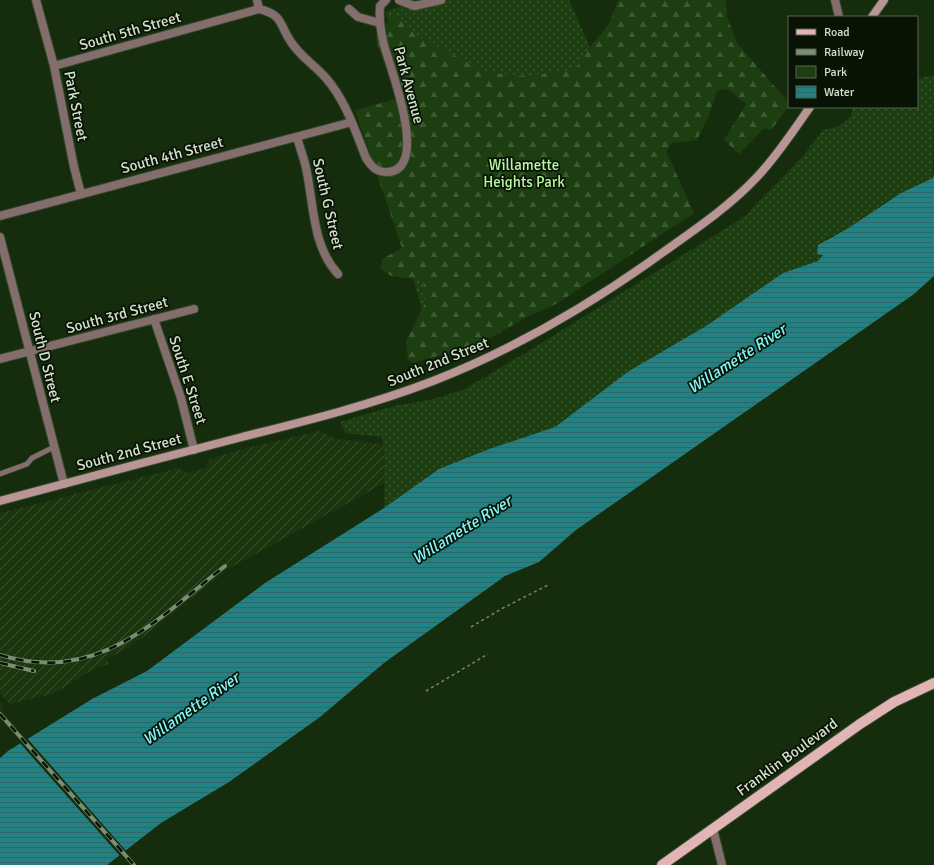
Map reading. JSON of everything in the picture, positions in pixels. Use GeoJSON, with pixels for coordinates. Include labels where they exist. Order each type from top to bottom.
{"type":"FeatureCollection","features":[{"type":"Feature","properties":{"kind":"main road","name":"Franklin Boulevard"},"geometry":{"type":"LineString","coordinates":[[662,865],[860,724],[894,702],[934,683]]}},
{"type":"Feature","properties":{"kind":"street","name":"Park Street"},"geometry":{"type":"LineString","coordinates":[[36,0],[54,66],[74,166],[82,194]]}},
{"type":"Feature","properties":{"kind":"street"},"geometry":{"type":"LineString","coordinates":[[257,0],[259,9],[270,12],[282,22],[290,42],[325,78],[341,99],[352,122]]}},
{"type":"Feature","properties":{"kind":"street"},"geometry":{"type":"LineString","coordinates":[[349,9],[355,16],[380,23],[380,6],[386,0]]}},
{"type":"Feature","properties":{"kind":"street"},"geometry":{"type":"LineString","coordinates":[[399,0],[414,6],[441,0]]}},
{"type":"Feature","properties":{"kind":"street"},"geometry":{"type":"LineString","coordinates":[[835,0],[839,16]]}},
{"type":"Feature","properties":{"kind":"street"},"geometry":{"type":"LineString","coordinates":[[873,16],[884,0]]}},
{"type":"Feature","properties":{"kind":"street","name":"South 5th Street"},"geometry":{"type":"LineString","coordinates":[[54,66],[259,9]]}},
{"type":"Feature","properties":{"kind":"street","name":"Park Avenue"},"geometry":{"type":"LineString","coordinates":[[352,122],[366,158],[372,167],[380,172],[391,172],[400,166],[406,158],[408,142],[400,95],[383,44],[380,23]]}},
{"type":"Feature","properties":{"kind":"street","name":"South 2nd Street"},"geometry":{"type":"LineString","coordinates":[[0,500],[322,416],[388,397],[474,364],[564,318],[616,285],[710,219],[735,199],[772,160],[809,108]]}},
{"type":"Feature","properties":{"kind":"street","name":"South 4th Street"},"geometry":{"type":"LineString","coordinates":[[0,216],[352,122]]}},
{"type":"Feature","properties":{"kind":"street","name":"South G Street"},"geometry":{"type":"LineString","coordinates":[[297,137],[306,166],[321,246],[329,264],[338,274]]}},
{"type":"Feature","properties":{"kind":"street","name":"South D Street"},"geometry":{"type":"LineString","coordinates":[[0,237],[64,484]]}},
{"type":"Feature","properties":{"kind":"street","name":"South 3rd Street"},"geometry":{"type":"LineString","coordinates":[[0,360],[194,309]]}},
{"type":"Feature","properties":{"kind":"street","name":"South E Street"},"geometry":{"type":"LineString","coordinates":[[154,319],[181,398],[194,450]]}},
{"type":"Feature","properties":{"kind":"street"},"geometry":{"type":"LineString","coordinates":[[713,829],[722,865]]}},
{"type":"Feature","properties":{"kind":"lane"},"geometry":{"type":"LineString","coordinates":[[0,474],[27,464],[32,458],[54,446]]}},
{"type":"Feature","properties":{"kind":"path"},"geometry":{"type":"LineString","coordinates":[[471,627],[503,608],[550,584]]}},
{"type":"Feature","properties":{"kind":"path"},"geometry":{"type":"LineString","coordinates":[[426,691],[488,654]]}},
{"type":"Feature","properties":{"kind":"shaded area"},"geometry":{"type":"Polygon","coordinates":[[[319,431],[338,439],[397,446],[401,474],[228,569],[142,638],[125,650],[107,658],[109,664],[95,668],[53,694],[10,704],[0,693],[0,513],[178,468],[187,473],[205,468],[210,459],[246,448],[319,431]]]}},
{"type":"Feature","properties":{"kind":"shaded area"},"geometry":{"type":"Polygon","coordinates":[[[0,702],[3,702],[4,705],[1,709],[18,728],[13,733],[0,718],[0,702]]]}},
{"type":"Feature","properties":{"kind":"green space","name":"Willamette Heights Park"},"geometry":{"type":"Polygon","coordinates":[[[418,0],[569,0],[666,218],[430,339],[386,181],[413,162],[400,56],[385,12],[418,0]]]}},
{"type":"Feature","properties":{"kind":"green space","name":"Willamette Heights Park"},"geometry":{"type":"Polygon","coordinates":[[[618,0],[726,0],[727,17],[737,43],[788,102],[788,107],[771,130],[763,129],[739,154],[724,140],[746,104],[728,89],[717,91],[709,115],[697,140],[672,143],[666,151],[694,213],[556,304],[525,318],[478,345],[412,363],[408,359],[406,341],[426,301],[423,281],[391,276],[381,269],[382,259],[402,248],[355,110],[396,99],[375,37],[392,17],[396,15],[419,36],[485,72],[519,76],[555,73],[576,68],[586,52],[609,24],[618,0]]]}},
{"type":"Feature","properties":{"kind":"green space"},"geometry":{"type":"Polygon","coordinates":[[[934,75],[933,178],[901,193],[850,227],[826,239],[824,255],[818,261],[783,273],[706,326],[629,371],[555,427],[489,449],[439,469],[384,508],[385,455],[382,437],[345,433],[340,422],[394,406],[434,399],[465,389],[744,217],[802,157],[823,130],[839,126],[851,116],[853,108],[918,108],[918,79],[934,75]]]}},
{"type":"Feature","properties":{"kind":"water","name":"Willamette River"},"geometry":{"type":"Polygon","coordinates":[[[934,174],[934,276],[914,294],[576,530],[539,562],[505,576],[384,663],[320,717],[229,782],[161,823],[107,865],[0,865],[0,758],[8,751],[92,699],[147,671],[265,583],[384,508],[439,469],[489,449],[555,427],[629,371],[706,326],[783,273],[818,261],[823,255],[817,254],[818,245],[850,227],[901,193],[933,178],[934,174]]]}},
{"type":"Feature","properties":{"kind":"pier"},"geometry":{"type":"Polygon","coordinates":[[[27,738],[127,852],[121,857],[19,742],[27,738]]]}},
{"type":"Feature","properties":{"kind":"railway"},"geometry":{"type":"LineString","coordinates":[[0,655],[35,662],[66,661],[95,655],[123,642],[149,626],[225,566]]}},
{"type":"Feature","properties":{"kind":"railway"},"geometry":{"type":"LineString","coordinates":[[0,663],[34,671]]}},
{"type":"Feature","properties":{"kind":"railway"},"geometry":{"type":"LineString","coordinates":[[0,714],[134,865]]}}]}
